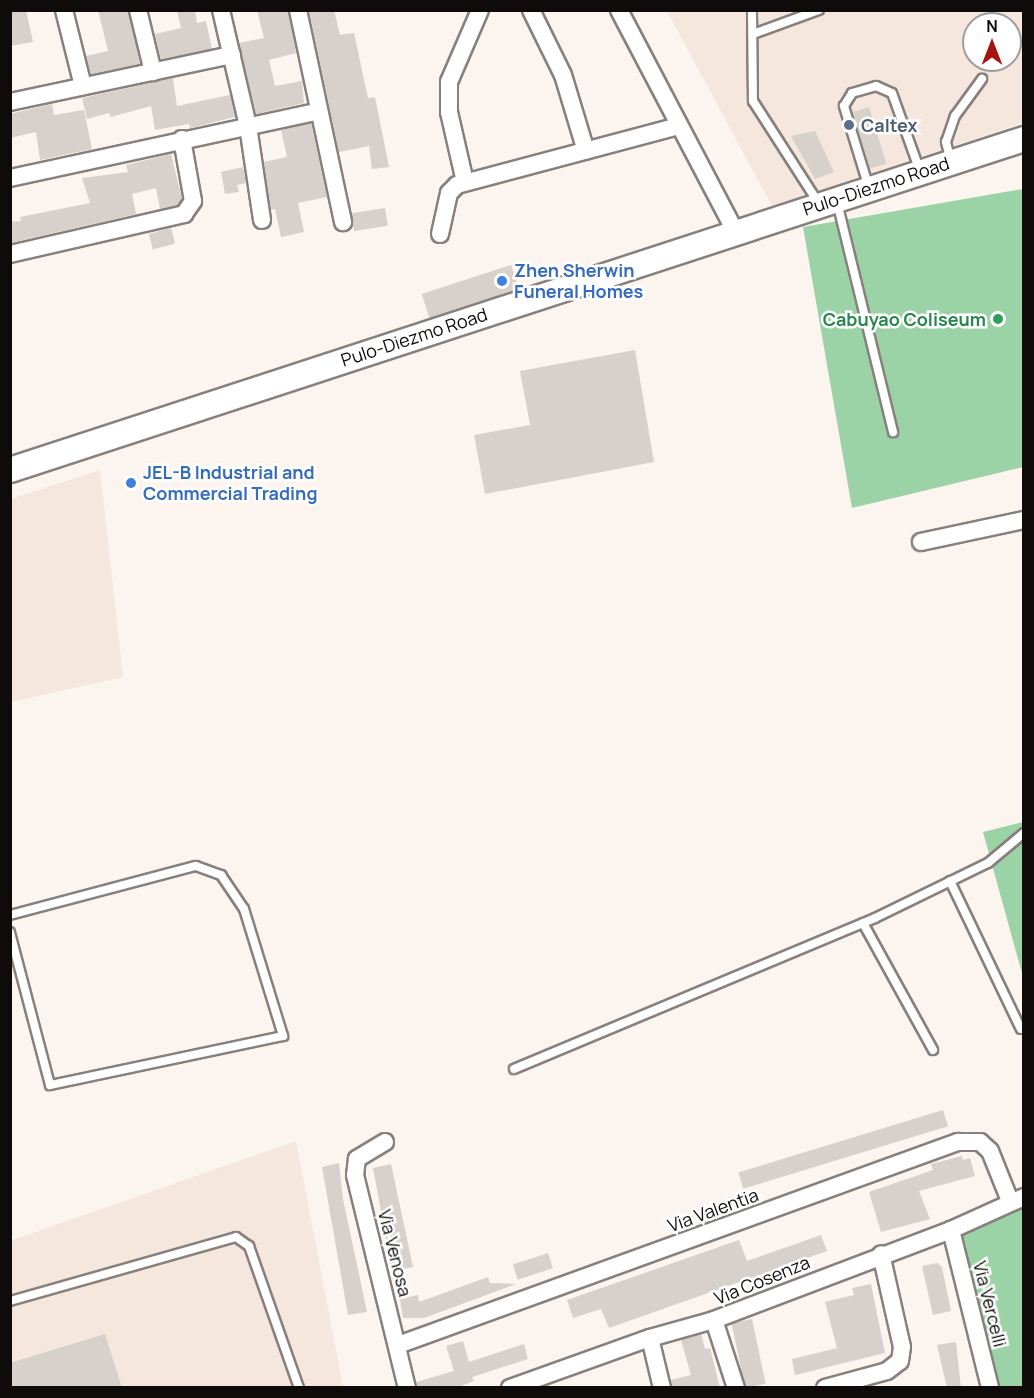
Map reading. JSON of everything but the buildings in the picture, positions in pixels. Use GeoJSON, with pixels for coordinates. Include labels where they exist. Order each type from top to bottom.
{"type":"FeatureCollection","features":[{"type":"Feature","properties":{"kind":"main road","name":"Pulo-Diezmo Road"},"geometry":{"type":"LineString","coordinates":[[10,470],[735,231],[1023,139]]}},
{"type":"Feature","properties":{"kind":"street"},"geometry":{"type":"LineString","coordinates":[[64,10],[83,86]]}},
{"type":"Feature","properties":{"kind":"street"},"geometry":{"type":"LineString","coordinates":[[138,10],[153,72]]}},
{"type":"Feature","properties":{"kind":"street"},"geometry":{"type":"LineString","coordinates":[[221,10],[248,126],[262,220]]}},
{"type":"Feature","properties":{"kind":"street"},"geometry":{"type":"LineString","coordinates":[[298,10],[343,222]]}},
{"type":"Feature","properties":{"kind":"street"},"geometry":{"type":"LineString","coordinates":[[465,182],[449,112],[449,82],[480,10]]}},
{"type":"Feature","properties":{"kind":"street"},"geometry":{"type":"LineString","coordinates":[[531,10],[563,75],[586,151]]}},
{"type":"Feature","properties":{"kind":"street"},"geometry":{"type":"LineString","coordinates":[[619,10],[735,231]]}},
{"type":"Feature","properties":{"kind":"street"},"geometry":{"type":"LineString","coordinates":[[11,101],[232,55]]}},
{"type":"Feature","properties":{"kind":"street"},"geometry":{"type":"LineString","coordinates":[[10,178],[319,111]]}},
{"type":"Feature","properties":{"kind":"street"},"geometry":{"type":"LineString","coordinates":[[440,234],[449,193],[465,182],[679,126]]}},
{"type":"Feature","properties":{"kind":"street"},"geometry":{"type":"LineString","coordinates":[[10,254],[184,214],[193,201],[182,139]]}},
{"type":"Feature","properties":{"kind":"street"},"geometry":{"type":"LineString","coordinates":[[921,542],[1023,520]]}},
{"type":"Feature","properties":{"kind":"street","name":"Via Venosa"},"geometry":{"type":"LineString","coordinates":[[385,1142],[357,1159],[355,1175],[407,1388]]}},
{"type":"Feature","properties":{"kind":"street","name":"Via Valentia"},"geometry":{"type":"LineString","coordinates":[[398,1346],[958,1142],[980,1142],[990,1151],[1017,1199]]}},
{"type":"Feature","properties":{"kind":"street","name":"Via Cosenza"},"geometry":{"type":"LineString","coordinates":[[510,1388],[650,1338],[714,1320],[881,1254],[951,1230],[1017,1199]]}},
{"type":"Feature","properties":{"kind":"street","name":"Via Vercelli"},"geometry":{"type":"LineString","coordinates":[[951,1230],[990,1388]]}},
{"type":"Feature","properties":{"kind":"street"},"geometry":{"type":"LineString","coordinates":[[825,1388],[887,1371],[900,1361],[902,1347],[881,1254]]}},
{"type":"Feature","properties":{"kind":"street"},"geometry":{"type":"LineString","coordinates":[[714,1320],[736,1388]]}},
{"type":"Feature","properties":{"kind":"street"},"geometry":{"type":"LineString","coordinates":[[650,1338],[662,1388]]}},
{"type":"Feature","properties":{"kind":"lane"},"geometry":{"type":"LineString","coordinates":[[752,10],[753,101],[828,201],[893,432]]}},
{"type":"Feature","properties":{"kind":"lane"},"geometry":{"type":"LineString","coordinates":[[753,34],[819,10]]}},
{"type":"Feature","properties":{"kind":"lane"},"geometry":{"type":"LineString","coordinates":[[951,162],[946,142],[955,116],[982,79]]}},
{"type":"Feature","properties":{"kind":"lane"},"geometry":{"type":"LineString","coordinates":[[869,189],[844,106],[852,93],[876,86],[892,93],[921,172]]}},
{"type":"Feature","properties":{"kind":"lane"},"geometry":{"type":"LineString","coordinates":[[514,1070],[863,923],[988,863],[1023,833]]}},
{"type":"Feature","properties":{"kind":"lane"},"geometry":{"type":"LineString","coordinates":[[10,915],[196,866],[221,875],[244,909],[283,1036],[50,1085],[10,932]]}},
{"type":"Feature","properties":{"kind":"lane"},"geometry":{"type":"LineString","coordinates":[[950,881],[1021,1029]]}},
{"type":"Feature","properties":{"kind":"lane"},"geometry":{"type":"LineString","coordinates":[[863,923],[933,1050]]}},
{"type":"Feature","properties":{"kind":"lane"},"geometry":{"type":"LineString","coordinates":[[10,1301],[236,1237],[249,1246],[299,1388]]}},
{"type":"Feature","properties":{"kind":"shaded area"},"geometry":{"type":"Polygon","coordinates":[[[667,11],[1023,11],[1023,123],[772,206],[667,11]]]}},
{"type":"Feature","properties":{"kind":"shaded area"},"geometry":{"type":"Polygon","coordinates":[[[100,470],[123,677],[11,702],[11,499],[100,470]]]}},
{"type":"Feature","properties":{"kind":"shaded area"},"geometry":{"type":"Polygon","coordinates":[[[296,1141],[343,1387],[11,1387],[10,1241],[296,1141]]]}},
{"type":"Feature","properties":{"kind":"green space"},"geometry":{"type":"Polygon","coordinates":[[[1023,189],[1023,467],[852,508],[803,227],[1023,189]]]}},
{"type":"Feature","properties":{"kind":"green space"},"geometry":{"type":"Polygon","coordinates":[[[1023,822],[1023,977],[983,832],[1023,822]]]}},
{"type":"Feature","properties":{"kind":"green space"},"geometry":{"type":"Polygon","coordinates":[[[1023,1208],[1023,1387],[996,1387],[958,1233],[1023,1208]]]}},
{"type":"Feature","properties":{"kind":"place","name":"Caltex"},"geometry":{"type":"Point","coordinates":[849,125]}},
{"type":"Feature","properties":{"kind":"place","name":"Zhen Sherwin Funeral Homes"},"geometry":{"type":"Point","coordinates":[502,281]}},
{"type":"Feature","properties":{"kind":"place","name":"Cabuyao Coliseum"},"geometry":{"type":"Point","coordinates":[998,319]}},
{"type":"Feature","properties":{"kind":"place","name":"JEL-B Industrial and Commercial Trading"},"geometry":{"type":"Point","coordinates":[131,483]}}]}
